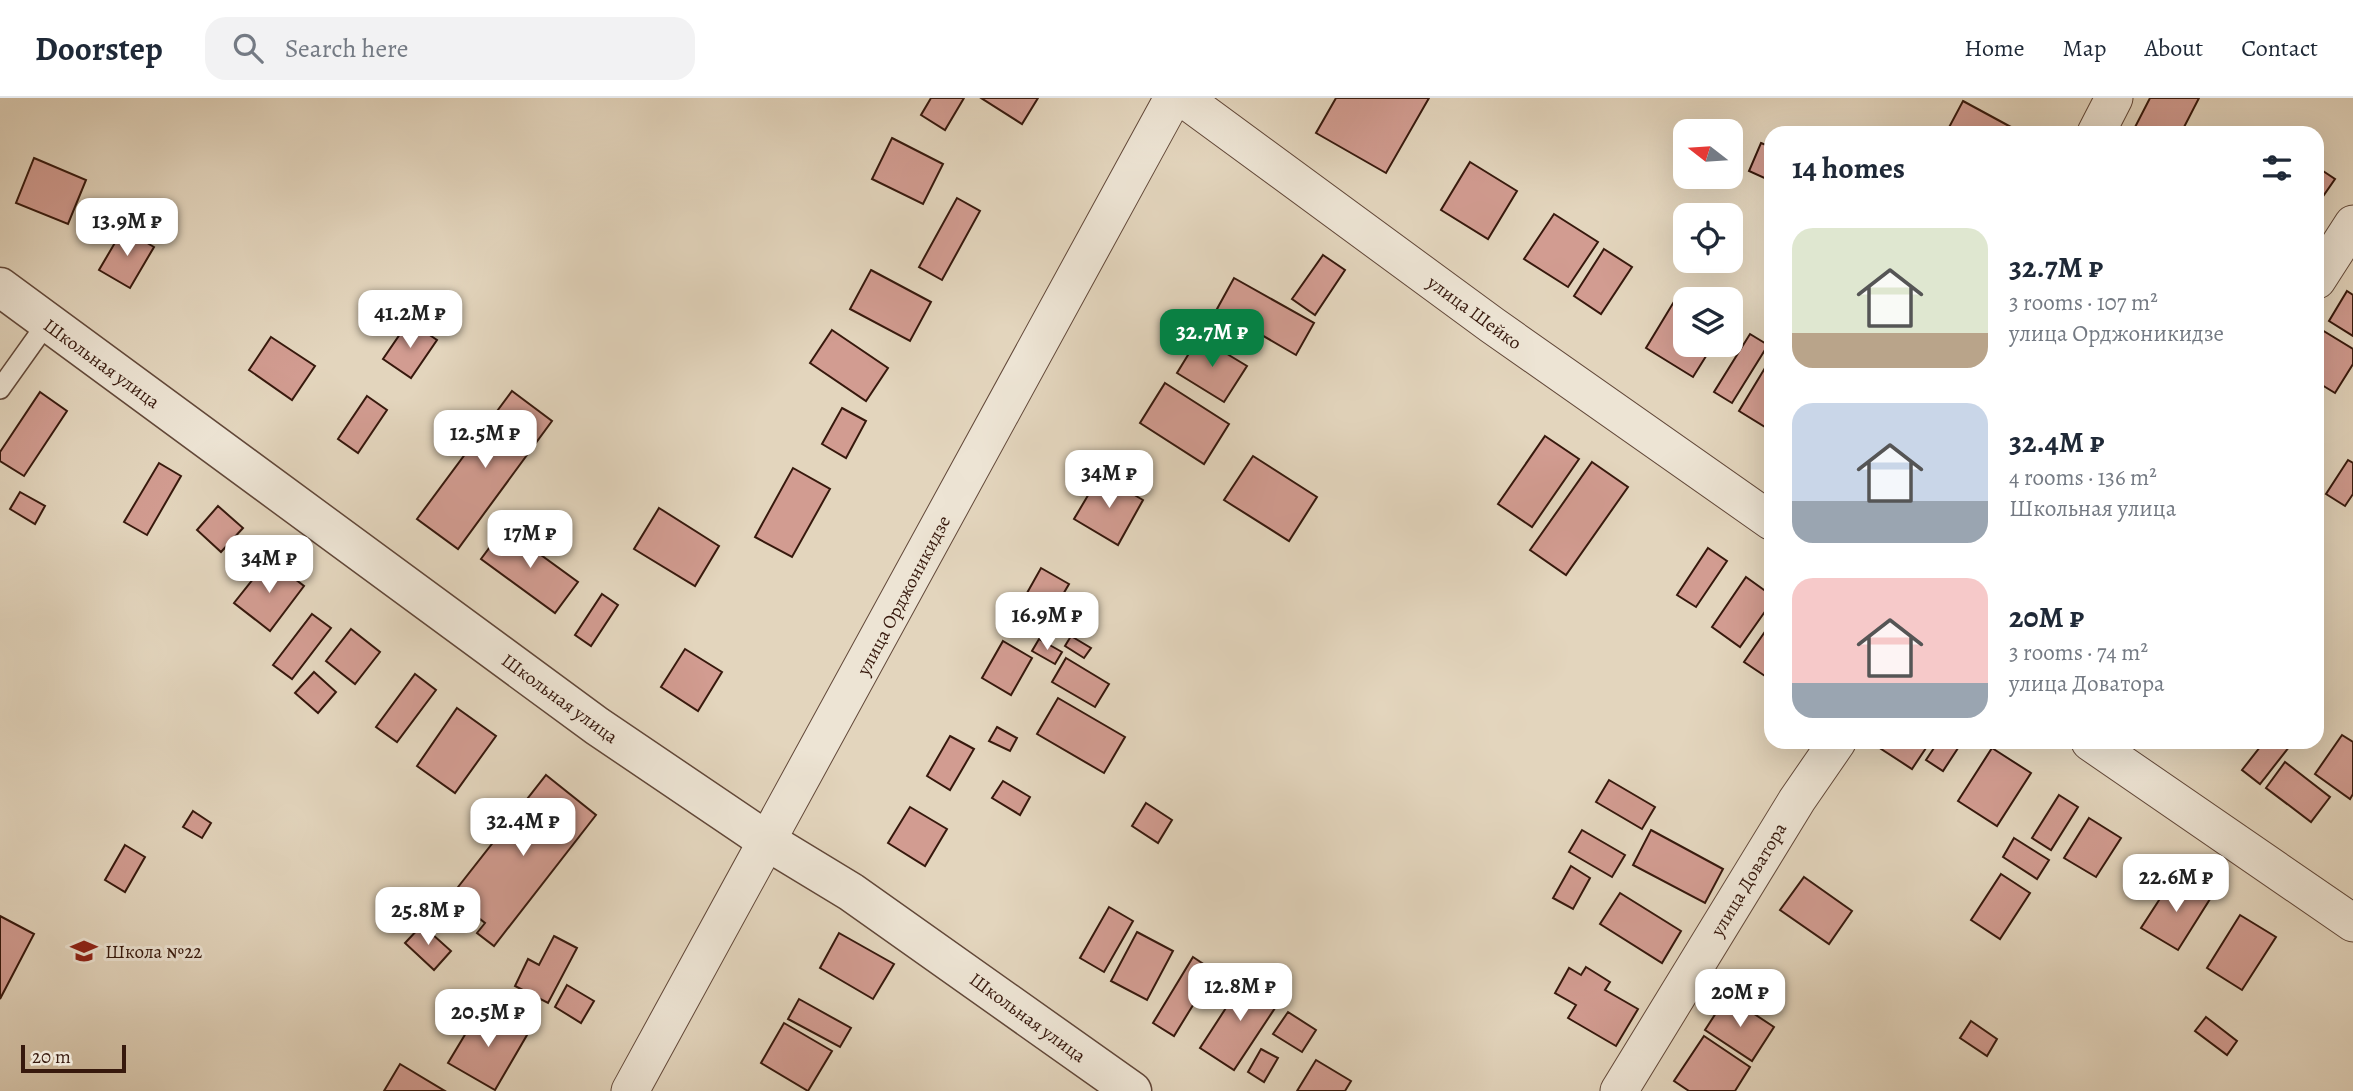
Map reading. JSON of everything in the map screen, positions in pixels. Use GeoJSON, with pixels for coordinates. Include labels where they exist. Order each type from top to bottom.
{"type":"FeatureCollection","features":[{"type":"Feature","properties":{"kind":"street","name":"улица Орджоникидзе"},"geometry":{"type":"LineString","coordinates":[[630,1091],[1173,98]]}},
{"type":"Feature","properties":{"kind":"street","name":"улица Шейко"},"geometry":{"type":"LineString","coordinates":[[1183,98],[1492,325],[1764,516]]}},
{"type":"Feature","properties":{"kind":"street"},"geometry":{"type":"LineString","coordinates":[[2100,126],[2114,98]]}},
{"type":"Feature","properties":{"kind":"street"},"geometry":{"type":"LineString","coordinates":[[2324,269],[2353,224]]}},
{"type":"Feature","properties":{"kind":"street","name":"Школьная улица"},"geometry":{"type":"LineString","coordinates":[[0,287],[597,726],[767,841],[852,892],[1132,1091]]}},
{"type":"Feature","properties":{"kind":"street","name":"улица Доватора"},"geometry":{"type":"LineString","coordinates":[[1619,1091],[1797,800],[1832,749]]}},
{"type":"Feature","properties":{"kind":"street"},"geometry":{"type":"LineString","coordinates":[[2100,749],[2353,923]]}},
{"type":"Feature","properties":{"kind":"lane"},"geometry":{"type":"LineString","coordinates":[[0,389],[47,323]]}},
{"type":"Feature","properties":{"kind":"building"},"geometry":{"type":"Polygon","coordinates":[[[931,98],[964,98],[945,130],[921,115],[931,98]]]}},
{"type":"Feature","properties":{"kind":"building"},"geometry":{"type":"Polygon","coordinates":[[[981,98],[1038,98],[1022,124],[981,98]]]}},
{"type":"Feature","properties":{"kind":"building"},"geometry":{"type":"Polygon","coordinates":[[[1336,98],[1429,98],[1386,173],[1316,133],[1336,98]]]}},
{"type":"Feature","properties":{"kind":"building"},"geometry":{"type":"Polygon","coordinates":[[[2150,98],[2199,98],[2185,126],[2136,126],[2150,98]]]}},
{"type":"Feature","properties":{"kind":"building"},"geometry":{"type":"Polygon","coordinates":[[[1963,101],[2009,126],[1950,126],[1963,101]]]}},
{"type":"Feature","properties":{"kind":"building"},"geometry":{"type":"Polygon","coordinates":[[[892,138],[943,164],[923,204],[872,179],[892,138]]]}},
{"type":"Feature","properties":{"kind":"building"},"geometry":{"type":"Polygon","coordinates":[[[1761,143],[1764,144],[1764,178],[1749,171],[1761,143]]]}},
{"type":"Feature","properties":{"kind":"building"},"geometry":{"type":"Polygon","coordinates":[[[34,158],[86,180],[68,224],[16,203],[34,158]]]}},
{"type":"Feature","properties":{"kind":"building"},"geometry":{"type":"Polygon","coordinates":[[[1470,162],[1517,191],[1488,239],[1441,210],[1470,162]]]}},
{"type":"Feature","properties":{"kind":"building"},"geometry":{"type":"Polygon","coordinates":[[[2324,172],[2335,179],[2324,195],[2324,172]]]}},
{"type":"Feature","properties":{"kind":"building"},"geometry":{"type":"Polygon","coordinates":[[[957,198],[980,211],[942,280],[919,267],[957,198]]]}},
{"type":"Feature","properties":{"kind":"building"},"geometry":{"type":"Polygon","coordinates":[[[1554,214],[1598,242],[1568,287],[1524,259],[1554,214]]]}},
{"type":"Feature","properties":{"kind":"building"},"geometry":{"type":"Polygon","coordinates":[[[123,229],[154,247],[130,288],[99,270],[123,229]]]}},
{"type":"Feature","properties":{"kind":"building"},"geometry":{"type":"Polygon","coordinates":[[[1604,249],[1632,267],[1601,314],[1574,296],[1604,249]]]}},
{"type":"Feature","properties":{"kind":"building"},"geometry":{"type":"Polygon","coordinates":[[[1323,255],[1345,270],[1315,315],[1292,299],[1323,255]]]}},
{"type":"Feature","properties":{"kind":"building"},"geometry":{"type":"Polygon","coordinates":[[[871,270],[931,302],[910,341],[850,309],[871,270]]]}},
{"type":"Feature","properties":{"kind":"building"},"geometry":{"type":"Polygon","coordinates":[[[1234,278],[1314,323],[1296,355],[1217,309],[1234,278]]]}},
{"type":"Feature","properties":{"kind":"building"},"geometry":{"type":"Polygon","coordinates":[[[2347,291],[2353,295],[2353,336],[2329,321],[2347,291]]]}},
{"type":"Feature","properties":{"kind":"building"},"geometry":{"type":"Polygon","coordinates":[[[1673,303],[1673,357],[1706,357],[1693,377],[1646,348],[1673,303]]]}},
{"type":"Feature","properties":{"kind":"building"},"geometry":{"type":"Polygon","coordinates":[[[409,321],[437,340],[411,378],[383,359],[409,321]]]}},
{"type":"Feature","properties":{"kind":"building"},"geometry":{"type":"Polygon","coordinates":[[[832,330],[888,368],[866,401],[810,363],[832,330]]]}},
{"type":"Feature","properties":{"kind":"building"},"geometry":{"type":"Polygon","coordinates":[[[2324,331],[2353,349],[2353,364],[2335,393],[2324,386],[2324,331]]]}},
{"type":"Feature","properties":{"kind":"building"},"geometry":{"type":"Polygon","coordinates":[[[1750,334],[1764,343],[1764,351],[1732,403],[1714,392],[1736,357],[1743,357],[1743,345],[1750,334]]]}},
{"type":"Feature","properties":{"kind":"building"},"geometry":{"type":"Polygon","coordinates":[[[271,337],[315,366],[292,400],[249,370],[271,337]]]}},
{"type":"Feature","properties":{"kind":"building"},"geometry":{"type":"Polygon","coordinates":[[[1199,337],[1247,366],[1224,402],[1177,373],[1199,337]]]}},
{"type":"Feature","properties":{"kind":"building"},"geometry":{"type":"Polygon","coordinates":[[[1764,370],[1764,426],[1739,411],[1764,370]]]}},
{"type":"Feature","properties":{"kind":"building"},"geometry":{"type":"Polygon","coordinates":[[[1165,383],[1229,424],[1204,464],[1140,423],[1165,383]]]}},
{"type":"Feature","properties":{"kind":"building"},"geometry":{"type":"Polygon","coordinates":[[[512,391],[552,421],[458,549],[417,519],[512,391]]]}},
{"type":"Feature","properties":{"kind":"building"},"geometry":{"type":"Polygon","coordinates":[[[40,392],[67,411],[24,476],[0,461],[0,452],[40,392]]]}},
{"type":"Feature","properties":{"kind":"building"},"geometry":{"type":"Polygon","coordinates":[[[367,396],[387,410],[358,453],[338,439],[367,396]]]}},
{"type":"Feature","properties":{"kind":"building"},"geometry":{"type":"Polygon","coordinates":[[[842,408],[866,421],[846,458],[822,444],[842,408]]]}},
{"type":"Feature","properties":{"kind":"building"},"geometry":{"type":"Polygon","coordinates":[[[1545,436],[1579,459],[1532,527],[1498,504],[1545,436]]]}},
{"type":"Feature","properties":{"kind":"building"},"geometry":{"type":"Polygon","coordinates":[[[1253,456],[1317,497],[1289,541],[1224,500],[1253,456]]]}},
{"type":"Feature","properties":{"kind":"building"},"geometry":{"type":"Polygon","coordinates":[[[2348,460],[2353,463],[2353,494],[2345,506],[2326,494],[2348,460]]]}},
{"type":"Feature","properties":{"kind":"building"},"geometry":{"type":"Polygon","coordinates":[[[1592,462],[1628,487],[1566,575],[1530,550],[1592,462]]]}},
{"type":"Feature","properties":{"kind":"building"},"geometry":{"type":"Polygon","coordinates":[[[159,463],[181,476],[147,535],[124,522],[159,463]]]}},
{"type":"Feature","properties":{"kind":"building"},"geometry":{"type":"Polygon","coordinates":[[[793,468],[830,489],[792,557],[755,537],[793,468]]]}},
{"type":"Feature","properties":{"kind":"building"},"geometry":{"type":"Polygon","coordinates":[[[1100,475],[1143,500],[1118,545],[1074,519],[1100,475]]]}},
{"type":"Feature","properties":{"kind":"building"},"geometry":{"type":"Polygon","coordinates":[[[20,492],[45,506],[35,524],[10,509],[20,492]]]}},
{"type":"Feature","properties":{"kind":"building"},"geometry":{"type":"Polygon","coordinates":[[[218,506],[243,528],[221,552],[197,530],[218,506]]]}},
{"type":"Feature","properties":{"kind":"building"},"geometry":{"type":"Polygon","coordinates":[[[659,508],[719,546],[695,586],[634,549],[659,508]]]}},
{"type":"Feature","properties":{"kind":"building"},"geometry":{"type":"Polygon","coordinates":[[[504,528],[578,582],[555,613],[481,559],[504,528]]]}},
{"type":"Feature","properties":{"kind":"building"},"geometry":{"type":"Polygon","coordinates":[[[1708,548],[1727,561],[1696,607],[1677,595],[1708,548]]]}},
{"type":"Feature","properties":{"kind":"building"},"geometry":{"type":"Polygon","coordinates":[[[269,559],[304,586],[270,631],[234,603],[269,559]]]}},
{"type":"Feature","properties":{"kind":"building"},"geometry":{"type":"Polygon","coordinates":[[[1041,568],[1069,584],[1040,634],[1013,618],[1041,568]]]}},
{"type":"Feature","properties":{"kind":"building"},"geometry":{"type":"Polygon","coordinates":[[[1746,577],[1764,590],[1764,613],[1740,647],[1712,627],[1746,577]]]}},
{"type":"Feature","properties":{"kind":"building"},"geometry":{"type":"Polygon","coordinates":[[[602,594],[618,605],[591,646],[575,635],[602,594]]]}},
{"type":"Feature","properties":{"kind":"building"},"geometry":{"type":"Polygon","coordinates":[[[312,614],[331,628],[292,679],[273,665],[312,614]]]}},
{"type":"Feature","properties":{"kind":"building"},"geometry":{"type":"Polygon","coordinates":[[[351,629],[380,652],[355,684],[326,661],[351,629]]]}},
{"type":"Feature","properties":{"kind":"building"},"geometry":{"type":"Polygon","coordinates":[[[1764,633],[1764,675],[1744,662],[1764,633]]]}},
{"type":"Feature","properties":{"kind":"building"},"geometry":{"type":"Polygon","coordinates":[[[1071,636],[1091,648],[1084,658],[1065,646],[1071,636]]]}},
{"type":"Feature","properties":{"kind":"building"},"geometry":{"type":"Polygon","coordinates":[[[1039,639],[1062,652],[1055,664],[1032,651],[1039,639]]]}},
{"type":"Feature","properties":{"kind":"building"},"geometry":{"type":"Polygon","coordinates":[[[1003,641],[1032,658],[1011,695],[982,678],[1003,641]]]}},
{"type":"Feature","properties":{"kind":"building"},"geometry":{"type":"Polygon","coordinates":[[[685,649],[722,672],[698,711],[661,687],[685,649]]]}},
{"type":"Feature","properties":{"kind":"building"},"geometry":{"type":"Polygon","coordinates":[[[1066,658],[1109,684],[1095,707],[1052,682],[1066,658]]]}},
{"type":"Feature","properties":{"kind":"building"},"geometry":{"type":"Polygon","coordinates":[[[314,672],[336,692],[318,713],[295,693],[314,672]]]}},
{"type":"Feature","properties":{"kind":"building"},"geometry":{"type":"Polygon","coordinates":[[[415,674],[436,690],[397,742],[376,727],[415,674]]]}},
{"type":"Feature","properties":{"kind":"building"},"geometry":{"type":"Polygon","coordinates":[[[1058,698],[1125,737],[1104,773],[1037,734],[1058,698]]]}},
{"type":"Feature","properties":{"kind":"building"},"geometry":{"type":"Polygon","coordinates":[[[457,708],[496,736],[455,793],[417,766],[457,708]]]}},
{"type":"Feature","properties":{"kind":"building"},"geometry":{"type":"Polygon","coordinates":[[[997,727],[1017,738],[1010,751],[989,741],[997,727]]]}},
{"type":"Feature","properties":{"kind":"building"},"geometry":{"type":"Polygon","coordinates":[[[2342,735],[2353,742],[2353,794],[2350,799],[2315,774],[2342,735]]]}},
{"type":"Feature","properties":{"kind":"building"},"geometry":{"type":"Polygon","coordinates":[[[950,736],[974,749],[950,790],[927,776],[950,736]]]}},
{"type":"Feature","properties":{"kind":"building"},"geometry":{"type":"Polygon","coordinates":[[[1881,749],[1925,749],[1912,769],[1881,749]]]}},
{"type":"Feature","properties":{"kind":"building"},"geometry":{"type":"Polygon","coordinates":[[[1933,749],[1957,749],[1943,771],[1926,760],[1933,749]]]}},
{"type":"Feature","properties":{"kind":"building"},"geometry":{"type":"Polygon","coordinates":[[[1991,749],[2031,773],[1997,826],[1958,801],[1991,749]]]}},
{"type":"Feature","properties":{"kind":"building"},"geometry":{"type":"Polygon","coordinates":[[[2258,749],[2288,749],[2260,784],[2242,770],[2258,749]]]}},
{"type":"Feature","properties":{"kind":"building"},"geometry":{"type":"Polygon","coordinates":[[[2285,762],[2330,797],[2311,822],[2266,788],[2285,762]]]}},
{"type":"Feature","properties":{"kind":"building"},"geometry":{"type":"Polygon","coordinates":[[[546,775],[596,815],[494,946],[477,933],[485,923],[451,896],[546,775]]]}},
{"type":"Feature","properties":{"kind":"building"},"geometry":{"type":"Polygon","coordinates":[[[1609,780],[1655,807],[1642,829],[1596,802],[1609,780]]]}},
{"type":"Feature","properties":{"kind":"building"},"geometry":{"type":"Polygon","coordinates":[[[1003,781],[1030,797],[1020,815],[992,798],[1003,781]]]}},
{"type":"Feature","properties":{"kind":"building"},"geometry":{"type":"Polygon","coordinates":[[[2059,795],[2078,807],[2051,850],[2032,838],[2059,795]]]}},
{"type":"Feature","properties":{"kind":"building"},"geometry":{"type":"Polygon","coordinates":[[[1146,803],[1172,820],[1158,843],[1132,826],[1146,803]]]}},
{"type":"Feature","properties":{"kind":"building"},"geometry":{"type":"Polygon","coordinates":[[[910,807],[947,829],[925,866],[888,843],[910,807]]]}},
{"type":"Feature","properties":{"kind":"building"},"geometry":{"type":"Polygon","coordinates":[[[193,811],[211,823],[202,838],[183,827],[193,811]]]}},
{"type":"Feature","properties":{"kind":"building"},"geometry":{"type":"Polygon","coordinates":[[[2089,818],[2121,838],[2096,877],[2064,858],[2089,818]]]}},
{"type":"Feature","properties":{"kind":"building"},"geometry":{"type":"Polygon","coordinates":[[[1582,830],[1625,855],[1612,877],[1569,852],[1582,830]]]}},
{"type":"Feature","properties":{"kind":"building"},"geometry":{"type":"Polygon","coordinates":[[[1651,830],[1723,869],[1705,903],[1633,865],[1651,830]]]}},
{"type":"Feature","properties":{"kind":"building"},"geometry":{"type":"Polygon","coordinates":[[[2014,838],[2049,860],[2037,879],[2003,857],[2014,838]]]}},
{"type":"Feature","properties":{"kind":"building"},"geometry":{"type":"Polygon","coordinates":[[[125,845],[145,857],[125,892],[105,880],[125,845]]]}},
{"type":"Feature","properties":{"kind":"building"},"geometry":{"type":"Polygon","coordinates":[[[1571,866],[1590,878],[1573,909],[1553,898],[1571,866]]]}},
{"type":"Feature","properties":{"kind":"building"},"geometry":{"type":"Polygon","coordinates":[[[2001,874],[2030,893],[2000,939],[1971,920],[2001,874]]]}},
{"type":"Feature","properties":{"kind":"building"},"geometry":{"type":"Polygon","coordinates":[[[1804,877],[1852,911],[1829,944],[1780,910],[1804,877]]]}},
{"type":"Feature","properties":{"kind":"building"},"geometry":{"type":"Polygon","coordinates":[[[2174,877],[2210,899],[2178,950],[2141,928],[2174,877]]]}},
{"type":"Feature","properties":{"kind":"building"},"geometry":{"type":"Polygon","coordinates":[[[1620,893],[1681,931],[1662,963],[1600,924],[1620,893]]]}},
{"type":"Feature","properties":{"kind":"building"},"geometry":{"type":"Polygon","coordinates":[[[447,895],[463,908],[449,926],[432,913],[447,895]]]}},
{"type":"Feature","properties":{"kind":"building"},"geometry":{"type":"Polygon","coordinates":[[[1109,907],[1133,921],[1104,972],[1080,958],[1109,907]]]}},
{"type":"Feature","properties":{"kind":"building"},"geometry":{"type":"Polygon","coordinates":[[[2240,915],[2276,937],[2242,990],[2207,968],[2240,915]]]}},
{"type":"Feature","properties":{"kind":"building"},"geometry":{"type":"Polygon","coordinates":[[[0,916],[34,934],[0,999],[0,916]]]}},
{"type":"Feature","properties":{"kind":"building"},"geometry":{"type":"Polygon","coordinates":[[[422,925],[451,951],[434,970],[405,943],[422,925]]]}},
{"type":"Feature","properties":{"kind":"building"},"geometry":{"type":"Polygon","coordinates":[[[1137,932],[1173,951],[1147,1000],[1111,981],[1137,932]]]}},
{"type":"Feature","properties":{"kind":"building"},"geometry":{"type":"Polygon","coordinates":[[[839,933],[894,964],[873,999],[820,968],[839,933]]]}},
{"type":"Feature","properties":{"kind":"building"},"geometry":{"type":"Polygon","coordinates":[[[554,936],[577,948],[548,1003],[515,986],[528,959],[539,965],[554,936]]]}},
{"type":"Feature","properties":{"kind":"building"},"geometry":{"type":"Polygon","coordinates":[[[1193,957],[1214,971],[1174,1036],[1153,1023],[1193,957]]]}},
{"type":"Feature","properties":{"kind":"building"},"geometry":{"type":"Polygon","coordinates":[[[1586,967],[1610,982],[1605,990],[1638,1009],[1616,1046],[1568,1018],[1576,1005],[1555,993],[1569,968],[1581,975],[1586,967]]]}},
{"type":"Feature","properties":{"kind":"building"},"geometry":{"type":"Polygon","coordinates":[[[1246,977],[1281,999],[1234,1070],[1200,1048],[1246,977]]]}},
{"type":"Feature","properties":{"kind":"building"},"geometry":{"type":"Polygon","coordinates":[[[567,985],[594,1001],[581,1023],[555,1007],[567,985]]]}},
{"type":"Feature","properties":{"kind":"building"},"geometry":{"type":"Polygon","coordinates":[[[1727,996],[1774,1027],[1752,1061],[1705,1030],[1727,996]]]}},
{"type":"Feature","properties":{"kind":"building"},"geometry":{"type":"Polygon","coordinates":[[[799,999],[851,1028],[840,1047],[788,1019],[799,999]]]}},
{"type":"Feature","properties":{"kind":"building"},"geometry":{"type":"Polygon","coordinates":[[[481,1008],[527,1035],[495,1090],[448,1063],[481,1008]]]}},
{"type":"Feature","properties":{"kind":"building"},"geometry":{"type":"Polygon","coordinates":[[[1288,1012],[1316,1030],[1302,1052],[1273,1034],[1288,1012]]]}},
{"type":"Feature","properties":{"kind":"building"},"geometry":{"type":"Polygon","coordinates":[[[2206,1017],[2237,1041],[2227,1055],[2195,1031],[2206,1017]]]}},
{"type":"Feature","properties":{"kind":"building"},"geometry":{"type":"Polygon","coordinates":[[[1971,1021],[1997,1039],[1987,1056],[1960,1038],[1971,1021]]]}},
{"type":"Feature","properties":{"kind":"building"},"geometry":{"type":"Polygon","coordinates":[[[784,1023],[832,1051],[808,1091],[761,1063],[784,1023]]]}},
{"type":"Feature","properties":{"kind":"building"},"geometry":{"type":"Polygon","coordinates":[[[1704,1036],[1750,1067],[1735,1091],[1689,1091],[1674,1081],[1704,1036]]]}},
{"type":"Feature","properties":{"kind":"building"},"geometry":{"type":"Polygon","coordinates":[[[1261,1049],[1278,1058],[1264,1082],[1248,1072],[1261,1049]]]}},
{"type":"Feature","properties":{"kind":"building"},"geometry":{"type":"Polygon","coordinates":[[[1316,1060],[1351,1081],[1345,1091],[1297,1091],[1316,1060]]]}},
{"type":"Feature","properties":{"kind":"building"},"geometry":{"type":"Polygon","coordinates":[[[400,1064],[445,1091],[384,1091],[400,1064]]]}},
{"type":"Feature","properties":{"kind":"place","name":"Школа №22"},"geometry":{"type":"Point","coordinates":[84,951]}}]}
